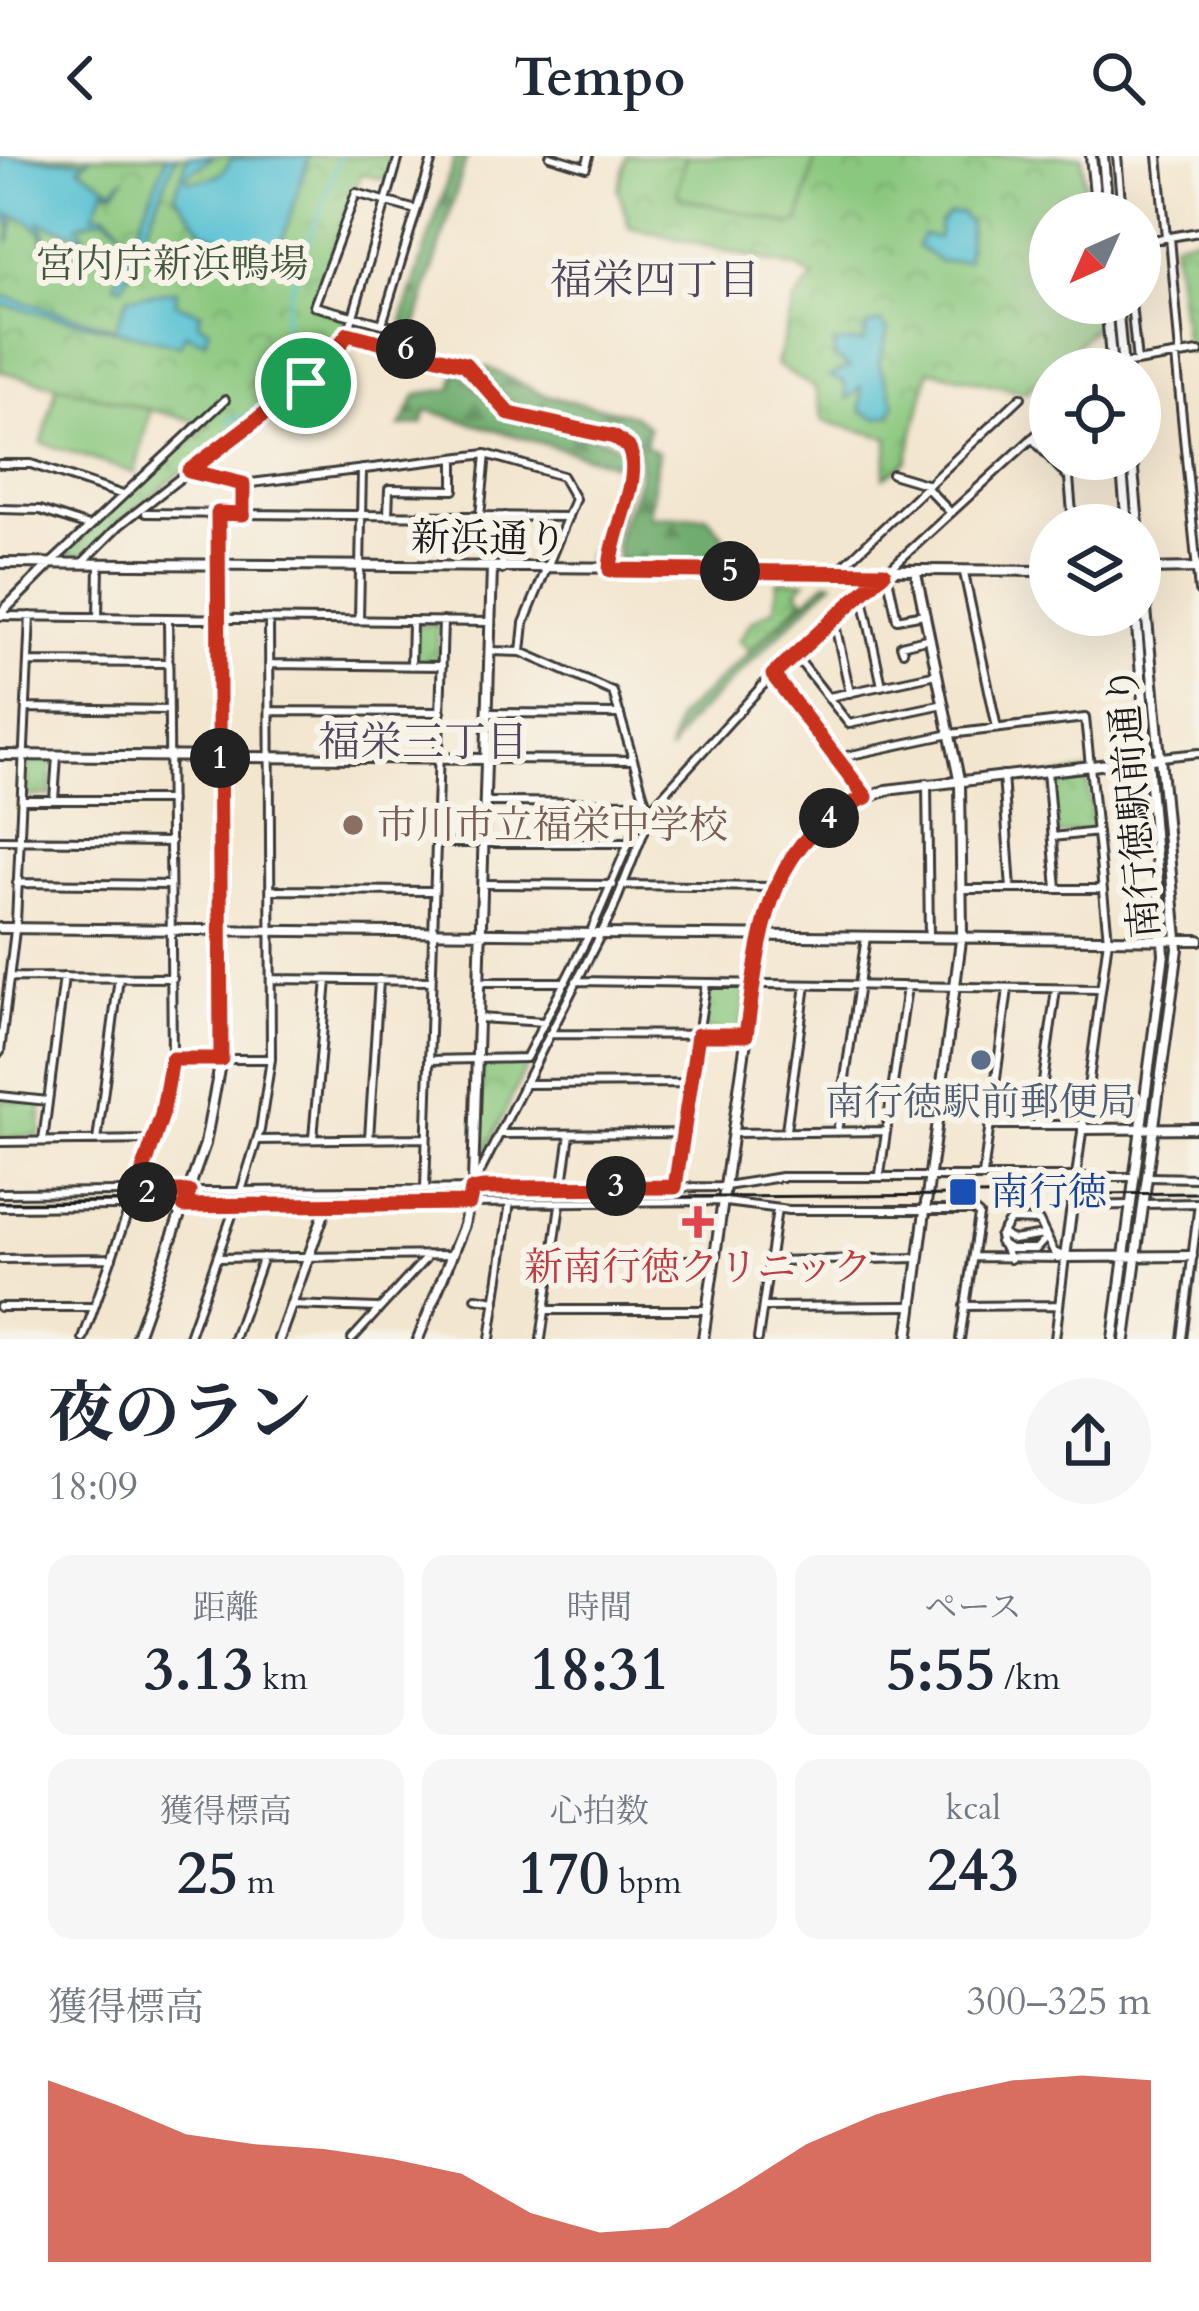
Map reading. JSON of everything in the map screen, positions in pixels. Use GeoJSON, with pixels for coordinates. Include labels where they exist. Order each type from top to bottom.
{"type":"FeatureCollection","features":[{"type":"Feature","properties":{"kind":"street"},"geometry":{"type":"LineString","coordinates":[[81,564],[116,528],[142,513],[189,471],[317,374],[348,334],[399,156]]}},
{"type":"Feature","properties":{"kind":"street"},"geometry":{"type":"LineString","coordinates":[[382,324],[434,156]]}},
{"type":"Feature","properties":{"kind":"street"},"geometry":{"type":"LineString","coordinates":[[552,156],[586,167],[590,156]]}},
{"type":"Feature","properties":{"kind":"street"},"geometry":{"type":"LineString","coordinates":[[1091,156],[1095,192]]}},
{"type":"Feature","properties":{"kind":"street"},"geometry":{"type":"LineString","coordinates":[[1103,156],[1106,192]]}},
{"type":"Feature","properties":{"kind":"street"},"geometry":{"type":"LineString","coordinates":[[1117,156],[1120,192]]}},
{"type":"Feature","properties":{"kind":"street"},"geometry":{"type":"LineString","coordinates":[[1158,156],[1196,516],[1199,591]]}},
{"type":"Feature","properties":{"kind":"street"},"geometry":{"type":"LineString","coordinates":[[398,328],[314,306],[356,193],[416,210]]}},
{"type":"Feature","properties":{"kind":"street"},"geometry":{"type":"LineString","coordinates":[[1161,238],[1199,232]]}},
{"type":"Feature","properties":{"kind":"street"},"geometry":{"type":"LineString","coordinates":[[348,334],[465,364],[510,414],[614,437],[628,447],[634,473],[613,533],[610,570]]}},
{"type":"Feature","properties":{"kind":"street"},"geometry":{"type":"LineString","coordinates":[[1161,358],[1199,352]]}},
{"type":"Feature","properties":{"kind":"street"},"geometry":{"type":"LineString","coordinates":[[838,572],[1022,397]]}},
{"type":"Feature","properties":{"kind":"street"},"geometry":{"type":"LineString","coordinates":[[0,615],[225,400]]}},
{"type":"Feature","properties":{"kind":"street"},"geometry":{"type":"LineString","coordinates":[[618,885],[630,843],[650,803],[773,675],[1029,441]]}},
{"type":"Feature","properties":{"kind":"street"},"geometry":{"type":"LineString","coordinates":[[189,471],[243,484],[486,454],[562,476],[575,495],[524,623],[521,652]]}},
{"type":"Feature","properties":{"kind":"street"},"geometry":{"type":"LineString","coordinates":[[480,516],[486,454]]}},
{"type":"Feature","properties":{"kind":"street"},"geometry":{"type":"LineString","coordinates":[[388,515],[388,489],[454,490],[454,458]]}},
{"type":"Feature","properties":{"kind":"street"},"geometry":{"type":"LineString","coordinates":[[0,464],[31,464],[123,495]]}},
{"type":"Feature","properties":{"kind":"street"},"geometry":{"type":"LineString","coordinates":[[358,620],[362,469]]}},
{"type":"Feature","properties":{"kind":"street"},"geometry":{"type":"LineString","coordinates":[[892,475],[927,486],[950,512]]}},
{"type":"Feature","properties":{"kind":"street"},"geometry":{"type":"LineString","coordinates":[[243,484],[243,514]]}},
{"type":"Feature","properties":{"kind":"street"},"geometry":{"type":"LineString","coordinates":[[0,509],[40,510],[88,526]]}},
{"type":"Feature","properties":{"kind":"street"},"geometry":{"type":"LineString","coordinates":[[142,513],[568,517]]}},
{"type":"Feature","properties":{"kind":"street"},"geometry":{"type":"LineString","coordinates":[[136,1339],[212,1120],[221,1059],[218,513]]}},
{"type":"Feature","properties":{"kind":"street"},"geometry":{"type":"LineString","coordinates":[[418,1339],[472,1190],[491,622],[505,516]]}},
{"type":"Feature","properties":{"kind":"street","name":"新浜通り"},"geometry":{"type":"LineString","coordinates":[[0,563],[1029,571]]}},
{"type":"Feature","properties":{"kind":"street"},"geometry":{"type":"LineString","coordinates":[[98,617],[99,565]]}},
{"type":"Feature","properties":{"kind":"street"},"geometry":{"type":"LineString","coordinates":[[1161,569],[1198,568]]}},
{"type":"Feature","properties":{"kind":"street"},"geometry":{"type":"LineString","coordinates":[[885,573],[897,619],[924,614]]}},
{"type":"Feature","properties":{"kind":"street"},"geometry":{"type":"LineString","coordinates":[[908,1339],[961,938],[959,780],[916,573]]}},
{"type":"Feature","properties":{"kind":"street"},"geometry":{"type":"LineString","coordinates":[[964,573],[997,728]]}},
{"type":"Feature","properties":{"kind":"street"},"geometry":{"type":"LineString","coordinates":[[862,593],[883,686]]}},
{"type":"Feature","properties":{"kind":"street"},"geometry":{"type":"LineString","coordinates":[[0,615],[491,622]]}},
{"type":"Feature","properties":{"kind":"street"},"geometry":{"type":"LineString","coordinates":[[0,1052],[15,928],[31,616]]}},
{"type":"Feature","properties":{"kind":"street"},"geometry":{"type":"LineString","coordinates":[[136,1192],[154,1140],[172,1059],[168,618]]}},
{"type":"Feature","properties":{"kind":"street"},"geometry":{"type":"LineString","coordinates":[[241,1191],[258,1139],[272,1060],[269,619]]}},
{"type":"Feature","properties":{"kind":"street"},"geometry":{"type":"LineString","coordinates":[[834,619],[850,693]]}},
{"type":"Feature","properties":{"kind":"street"},"geometry":{"type":"LineString","coordinates":[[411,666],[412,621]]}},
{"type":"Feature","properties":{"kind":"street"},"geometry":{"type":"LineString","coordinates":[[425,1190],[443,621]]}},
{"type":"Feature","properties":{"kind":"street","name":"南行徳駅前通り"},"geometry":{"type":"LineString","coordinates":[[1125,1339],[1179,940],[1139,636]]}},
{"type":"Feature","properties":{"kind":"street","name":"南行徳駅前通り"},"geometry":{"type":"LineString","coordinates":[[1113,1339],[1164,940],[1146,636]]}},
{"type":"Feature","properties":{"kind":"street"},"geometry":{"type":"LineString","coordinates":[[902,651],[901,644],[930,638]]}},
{"type":"Feature","properties":{"kind":"street"},"geometry":{"type":"LineString","coordinates":[[472,1190],[576,981],[650,803],[611,691],[521,652],[490,651]]}},
{"type":"Feature","properties":{"kind":"street"},"geometry":{"type":"LineString","coordinates":[[795,655],[849,724],[944,704]]}},
{"type":"Feature","properties":{"kind":"street"},"geometry":{"type":"LineString","coordinates":[[560,668],[564,658]]}},
{"type":"Feature","properties":{"kind":"street"},"geometry":{"type":"LineString","coordinates":[[28,662],[169,664]]}},
{"type":"Feature","properties":{"kind":"street"},"geometry":{"type":"LineString","coordinates":[[269,664],[442,666]]}},
{"type":"Feature","properties":{"kind":"street"},"geometry":{"type":"LineString","coordinates":[[829,698],[937,674]]}},
{"type":"Feature","properties":{"kind":"street"},"geometry":{"type":"LineString","coordinates":[[773,675],[866,797]]}},
{"type":"Feature","properties":{"kind":"street"},"geometry":{"type":"LineString","coordinates":[[26,708],[170,710]]}},
{"type":"Feature","properties":{"kind":"street"},"geometry":{"type":"LineString","coordinates":[[269,711],[441,712]]}},
{"type":"Feature","properties":{"kind":"street"},"geometry":{"type":"LineString","coordinates":[[488,713],[620,714]]}},
{"type":"Feature","properties":{"kind":"street"},"geometry":{"type":"LineString","coordinates":[[836,758],[950,734],[1085,718],[1108,939],[1054,1339]]}},
{"type":"Feature","properties":{"kind":"street"},"geometry":{"type":"LineString","coordinates":[[703,1339],[760,936],[773,887],[810,834],[866,797],[927,784],[1199,753]]}},
{"type":"Feature","properties":{"kind":"street"},"geometry":{"type":"LineString","coordinates":[[0,755],[632,760]]}},
{"type":"Feature","properties":{"kind":"street"},"geometry":{"type":"LineString","coordinates":[[54,800],[57,756]]}},
{"type":"Feature","properties":{"kind":"street"},"geometry":{"type":"LineString","coordinates":[[1047,770],[1058,889]]}},
{"type":"Feature","properties":{"kind":"street"},"geometry":{"type":"LineString","coordinates":[[1004,775],[1011,889]]}},
{"type":"Feature","properties":{"kind":"street"},"geometry":{"type":"LineString","coordinates":[[927,784],[929,938]]}},
{"type":"Feature","properties":{"kind":"street"},"geometry":{"type":"LineString","coordinates":[[22,800],[170,800]]}},
{"type":"Feature","properties":{"kind":"street"},"geometry":{"type":"LineString","coordinates":[[486,802],[650,803]]}},
{"type":"Feature","properties":{"kind":"street"},"geometry":{"type":"LineString","coordinates":[[1053,838],[1097,832]]}},
{"type":"Feature","properties":{"kind":"street"},"geometry":{"type":"LineString","coordinates":[[0,840],[171,842]]}},
{"type":"Feature","properties":{"kind":"street"},"geometry":{"type":"LineString","coordinates":[[436,843],[630,843]]}},
{"type":"Feature","properties":{"kind":"street"},"geometry":{"type":"LineString","coordinates":[[17,883],[172,885]]}},
{"type":"Feature","properties":{"kind":"street"},"geometry":{"type":"LineString","coordinates":[[483,884],[773,887]]}},
{"type":"Feature","properties":{"kind":"street"},"geometry":{"type":"LineString","coordinates":[[961,889],[1103,889]]}},
{"type":"Feature","properties":{"kind":"street"},"geometry":{"type":"LineString","coordinates":[[272,890],[434,891]]}},
{"type":"Feature","properties":{"kind":"street"},"geometry":{"type":"LineString","coordinates":[[0,928],[1199,940]]}},
{"type":"Feature","properties":{"kind":"street"},"geometry":{"type":"LineString","coordinates":[[429,1060],[526,1058],[595,934]]}},
{"type":"Feature","properties":{"kind":"street"},"geometry":{"type":"LineString","coordinates":[[837,1132],[866,937]]}},
{"type":"Feature","properties":{"kind":"street"},"geometry":{"type":"LineString","coordinates":[[10,977],[173,978]]}},
{"type":"Feature","properties":{"kind":"street"},"geometry":{"type":"LineString","coordinates":[[43,1142],[64,977]]}},
{"type":"Feature","properties":{"kind":"street"},"geometry":{"type":"LineString","coordinates":[[97,1141],[119,978]]}},
{"type":"Feature","properties":{"kind":"street"},"geometry":{"type":"LineString","coordinates":[[273,980],[431,981]]}},
{"type":"Feature","properties":{"kind":"street"},"geometry":{"type":"LineString","coordinates":[[313,1139],[327,980]]}},
{"type":"Feature","properties":{"kind":"street"},"geometry":{"type":"LineString","coordinates":[[370,1138],[379,980]]}},
{"type":"Feature","properties":{"kind":"street"},"geometry":{"type":"LineString","coordinates":[[576,981],[1102,989]]}},
{"type":"Feature","properties":{"kind":"street"},"geometry":{"type":"LineString","coordinates":[[480,982],[566,982]]}},
{"type":"Feature","properties":{"kind":"street"},"geometry":{"type":"LineString","coordinates":[[675,1187],[706,983]]}},
{"type":"Feature","properties":{"kind":"street"},"geometry":{"type":"LineString","coordinates":[[786,1132],[806,985]]}},
{"type":"Feature","properties":{"kind":"street"},"geometry":{"type":"LineString","coordinates":[[880,1176],[907,987]]}},
{"type":"Feature","properties":{"kind":"street"},"geometry":{"type":"LineString","coordinates":[[983,1175],[1009,988]]}},
{"type":"Feature","properties":{"kind":"street"},"geometry":{"type":"LineString","coordinates":[[1037,1125],[1056,988]]}},
{"type":"Feature","properties":{"kind":"street"},"geometry":{"type":"LineString","coordinates":[[479,1018],[545,1022]]}},
{"type":"Feature","properties":{"kind":"street"},"geometry":{"type":"LineString","coordinates":[[549,1034],[746,1035]]}},
{"type":"Feature","properties":{"kind":"street"},"geometry":{"type":"LineString","coordinates":[[172,1059],[272,1060]]}},
{"type":"Feature","properties":{"kind":"street"},"geometry":{"type":"LineString","coordinates":[[524,1084],[691,1083]]}},
{"type":"Feature","properties":{"kind":"street"},"geometry":{"type":"LineString","coordinates":[[0,1096],[48,1101]]}},
{"type":"Feature","properties":{"kind":"street"},"geometry":{"type":"LineString","coordinates":[[990,1125],[1199,1128]]}},
{"type":"Feature","properties":{"kind":"street"},"geometry":{"type":"LineString","coordinates":[[732,1132],[886,1131]]}},
{"type":"Feature","properties":{"kind":"street"},"geometry":{"type":"LineString","coordinates":[[499,1135],[683,1133]]}},
{"type":"Feature","properties":{"kind":"street"},"geometry":{"type":"LineString","coordinates":[[542,1339],[570,1134]]}},
{"type":"Feature","properties":{"kind":"street"},"geometry":{"type":"LineString","coordinates":[[258,1139],[426,1138]]}},
{"type":"Feature","properties":{"kind":"street"},"geometry":{"type":"LineString","coordinates":[[0,1142],[154,1140]]}},
{"type":"Feature","properties":{"kind":"street"},"geometry":{"type":"LineString","coordinates":[[0,1193],[725,1186],[781,1177],[1135,1177]]}},
{"type":"Feature","properties":{"kind":"street"},"geometry":{"type":"LineString","coordinates":[[1147,1177],[1199,1178]]}},
{"type":"Feature","properties":{"kind":"street"},"geometry":{"type":"LineString","coordinates":[[490,1339],[510,1202]]}},
{"type":"Feature","properties":{"kind":"street"},"geometry":{"type":"LineString","coordinates":[[0,1207],[722,1202],[777,1209],[973,1210],[979,1215],[960,1339]]}},
{"type":"Feature","properties":{"kind":"street"},"geometry":{"type":"LineString","coordinates":[[1143,1204],[1199,1203],[1182,1339]]}},
{"type":"Feature","properties":{"kind":"street"},"geometry":{"type":"LineString","coordinates":[[279,1339],[327,1204]]}},
{"type":"Feature","properties":{"kind":"street"},"geometry":{"type":"LineString","coordinates":[[1072,1206],[1132,1204]]}},
{"type":"Feature","properties":{"kind":"street"},"geometry":{"type":"LineString","coordinates":[[188,1339],[236,1205]]}},
{"type":"Feature","properties":{"kind":"street"},"geometry":{"type":"LineString","coordinates":[[82,1339],[130,1206]]}},
{"type":"Feature","properties":{"kind":"street"},"geometry":{"type":"LineString","coordinates":[[758,1339],[777,1209]]}},
{"type":"Feature","properties":{"kind":"street"},"geometry":{"type":"LineString","coordinates":[[1010,1259],[999,1242],[999,1232],[1005,1222],[1022,1220],[1039,1221],[1065,1257]]}},
{"type":"Feature","properties":{"kind":"street"},"geometry":{"type":"LineString","coordinates":[[999,1232],[1009,1239],[1047,1236]]}},
{"type":"Feature","properties":{"kind":"street"},"geometry":{"type":"LineString","coordinates":[[999,1242],[1010,1249],[1036,1249],[1047,1236]]}},
{"type":"Feature","properties":{"kind":"street"},"geometry":{"type":"LineString","coordinates":[[1041,1258],[1047,1236]]}},
{"type":"Feature","properties":{"kind":"street"},"geometry":{"type":"LineString","coordinates":[[352,1339],[428,1255]]}},
{"type":"Feature","properties":{"kind":"street"},"geometry":{"type":"LineString","coordinates":[[217,1258],[452,1255]]}},
{"type":"Feature","properties":{"kind":"street"},"geometry":{"type":"LineString","coordinates":[[974,1257],[1192,1256]]}},
{"type":"Feature","properties":{"kind":"street"},"geometry":{"type":"LineString","coordinates":[[234,1339],[263,1257]]}},
{"type":"Feature","properties":{"kind":"street"},"geometry":{"type":"LineString","coordinates":[[0,1259],[112,1258]]}},
{"type":"Feature","properties":{"kind":"street"},"geometry":{"type":"LineString","coordinates":[[770,1261],[919,1258]]}},
{"type":"Feature","properties":{"kind":"street"},"geometry":{"type":"LineString","coordinates":[[552,1260],[714,1260]]}},
{"type":"Feature","properties":{"kind":"street"},"geometry":{"type":"LineString","coordinates":[[476,1298],[496,1301]]}},
{"type":"Feature","properties":{"kind":"street"},"geometry":{"type":"LineString","coordinates":[[291,1305],[380,1308]]}},
{"type":"Feature","properties":{"kind":"street"},"geometry":{"type":"LineString","coordinates":[[964,1306],[1059,1305]]}},
{"type":"Feature","properties":{"kind":"street"},"geometry":{"type":"LineString","coordinates":[[763,1307],[912,1306]]}},
{"type":"Feature","properties":{"kind":"street"},"geometry":{"type":"LineString","coordinates":[[0,1307],[94,1307]]}},
{"type":"Feature","properties":{"kind":"street"},"geometry":{"type":"LineString","coordinates":[[545,1310],[707,1310]]}},
{"type":"Feature","properties":{"kind":"green space","name":"宮内庁新浜鴨場"},"geometry":{"type":"Polygon","coordinates":[[[0,156],[396,156],[389,181],[361,174],[312,307],[349,318],[332,351],[118,523],[86,556],[65,553],[161,462],[210,425],[0,371],[0,156]]]}},
{"type":"Feature","properties":{"kind":"green space"},"geometry":{"type":"Polygon","coordinates":[[[455,156],[467,156],[414,334],[404,328],[403,318],[455,156]]]}},
{"type":"Feature","properties":{"kind":"green space"},"geometry":{"type":"Polygon","coordinates":[[[627,156],[1082,156],[1085,192],[1029,192],[1029,324],[1097,325],[1073,348],[1029,348],[1026,392],[929,370],[907,461],[884,477],[889,438],[823,421],[815,388],[776,365],[795,300],[814,278],[797,268],[629,227],[618,189],[627,156]]]}},
{"type":"Feature","properties":{"kind":"green space"},"geometry":{"type":"Polygon","coordinates":[[[686,156],[816,156],[800,220],[792,225],[681,198],[677,192],[686,156]]]}},
{"type":"Feature","properties":{"kind":"green space"},"geometry":{"type":"Polygon","coordinates":[[[1199,236],[1199,349],[1186,351],[1173,242],[1199,236]]]}},
{"type":"Feature","properties":{"kind":"green space"},"geometry":{"type":"Polygon","coordinates":[[[487,367],[547,396],[634,415],[649,427],[645,445],[658,452],[649,517],[707,516],[725,537],[719,559],[619,560],[618,531],[639,475],[634,442],[595,425],[520,407],[485,374],[487,367]]]}},
{"type":"Feature","properties":{"kind":"green space"},"geometry":{"type":"Polygon","coordinates":[[[457,369],[508,419],[607,440],[621,448],[630,475],[604,559],[587,560],[624,467],[426,410],[422,424],[400,427],[417,394],[452,389],[457,369]]]}},
{"type":"Feature","properties":{"kind":"green space"},"geometry":{"type":"Polygon","coordinates":[[[57,385],[150,410],[135,473],[42,443],[57,385]]]}},
{"type":"Feature","properties":{"kind":"green space"},"geometry":{"type":"Polygon","coordinates":[[[778,581],[806,581],[797,590],[804,599],[750,650],[738,641],[752,621],[775,608],[778,581]]]}},
{"type":"Feature","properties":{"kind":"green space"},"geometry":{"type":"Polygon","coordinates":[[[827,581],[833,582],[686,725],[669,753],[677,718],[827,581]]]}},
{"type":"Feature","properties":{"kind":"green space"},"geometry":{"type":"Polygon","coordinates":[[[437,624],[438,661],[415,663],[414,626],[437,624]]]}},
{"type":"Feature","properties":{"kind":"green space"},"geometry":{"type":"Polygon","coordinates":[[[51,760],[52,795],[27,797],[27,762],[51,760]]]}},
{"type":"Feature","properties":{"kind":"green space"},"geometry":{"type":"Polygon","coordinates":[[[1086,771],[1094,829],[1057,835],[1051,777],[1086,771]]]}},
{"type":"Feature","properties":{"kind":"green space"},"geometry":{"type":"Polygon","coordinates":[[[711,985],[747,986],[740,1032],[702,1029],[711,985]]]}},
{"type":"Feature","properties":{"kind":"green space"},"geometry":{"type":"Polygon","coordinates":[[[529,1061],[480,1165],[482,1064],[529,1061]]]}},
{"type":"Feature","properties":{"kind":"green space"},"geometry":{"type":"Polygon","coordinates":[[[0,1100],[42,1103],[40,1135],[0,1139],[0,1100]]]}},
{"type":"Feature","properties":{"kind":"water"},"geometry":{"type":"Polygon","coordinates":[[[0,156],[86,161],[92,156],[79,167],[112,189],[125,177],[114,191],[104,189],[94,214],[106,213],[123,230],[105,217],[77,225],[84,234],[80,255],[80,235],[39,222],[45,232],[43,251],[42,233],[26,219],[7,214],[14,222],[9,243],[11,225],[0,215],[0,156]]]}},
{"type":"Feature","properties":{"kind":"water"},"geometry":{"type":"Polygon","coordinates":[[[167,156],[176,156],[122,287],[115,284],[167,156]]]}},
{"type":"Feature","properties":{"kind":"water"},"geometry":{"type":"Polygon","coordinates":[[[188,156],[214,156],[186,175],[188,181],[218,175],[231,159],[309,156],[276,260],[203,231],[175,195],[188,156]]]}},
{"type":"Feature","properties":{"kind":"water"},"geometry":{"type":"Polygon","coordinates":[[[961,213],[970,224],[967,260],[941,262],[917,246],[923,235],[938,238],[940,223],[949,214],[961,213]]]}},
{"type":"Feature","properties":{"kind":"water"},"geometry":{"type":"Polygon","coordinates":[[[177,291],[175,303],[201,313],[198,323],[209,328],[205,342],[185,334],[180,345],[0,304],[0,295],[115,328],[128,297],[177,291]]]}},
{"type":"Feature","properties":{"kind":"water"},"geometry":{"type":"Polygon","coordinates":[[[880,322],[888,331],[879,364],[895,404],[890,415],[876,418],[861,411],[861,387],[847,399],[844,382],[829,377],[849,367],[834,356],[834,343],[864,342],[866,327],[880,322]]]}},
{"type":"Feature","properties":{"kind":"waterway"},"geometry":{"type":"LineString","coordinates":[[227,421],[247,416],[323,346],[282,329],[290,292],[340,156]]}},
{"type":"Feature","properties":{"kind":"railway"},"geometry":{"type":"LineString","coordinates":[[0,1203],[1199,1193]]}},
{"type":"Feature","properties":{"kind":"place","name":"市川市立福栄中学校"},"geometry":{"type":"Point","coordinates":[353,825]}},
{"type":"Feature","properties":{"kind":"place","name":"南行徳駅前郵便局"},"geometry":{"type":"Point","coordinates":[981,1060]}},
{"type":"Feature","properties":{"kind":"place","name":"南行徳"},"geometry":{"type":"Point","coordinates":[963,1192]}},
{"type":"Feature","properties":{"kind":"place","name":"新南行徳クリニック"},"geometry":{"type":"Point","coordinates":[698,1222]}},
{"type":"Feature","properties":{"kind":"district","name":"福栄四丁目"},"geometry":{"type":"Point","coordinates":[655,280]}},
{"type":"Feature","properties":{"kind":"district","name":"福栄三丁目"},"geometry":{"type":"Point","coordinates":[423,742]}},
{"type":"Feature","properties":{"kind":"route"},"geometry":{"type":"LineString","coordinates":[[348,334],[465,364],[510,414],[622,441],[635,467],[611,541],[610,570],[884,573],[773,675],[866,797],[818,826],[779,874],[764,916],[746,1035],[698,1035],[675,1187],[484,1188],[472,1190],[469,1203],[422,1204],[184,1206],[189,1192],[136,1192],[162,1115],[172,1059],[221,1059],[223,1032],[218,513],[243,514],[243,484],[189,471],[306,383],[328,365],[348,334]]}}]}
